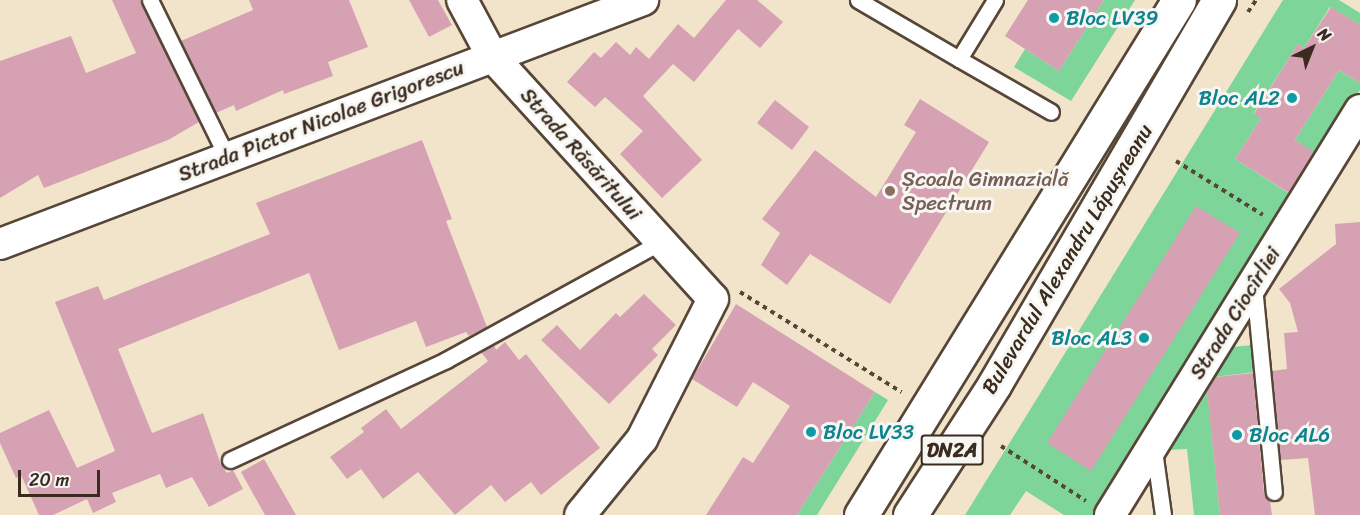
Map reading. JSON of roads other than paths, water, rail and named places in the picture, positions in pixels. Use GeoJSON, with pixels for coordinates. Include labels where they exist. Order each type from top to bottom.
{"type":"FeatureCollection","features":[{"type":"Feature","properties":{"kind":"main road","name":"Bulevardul Alexandru Lăpușneanu"},"geometry":{"type":"LineString","coordinates":[[861,515],[1179,0]]}},
{"type":"Feature","properties":{"kind":"main road","name":"Bulevardul Alexandru Lăpușneanu"},"geometry":{"type":"LineString","coordinates":[[910,515],[994,385],[1219,0]]}},
{"type":"Feature","properties":{"kind":"street","name":"Strada Răsăritului"},"geometry":{"type":"LineString","coordinates":[[462,0],[492,56],[713,299],[642,439],[580,515]]}},
{"type":"Feature","properties":{"kind":"street","name":"Strada Pictor Nicolae Grigorescu"},"geometry":{"type":"LineString","coordinates":[[0,244],[643,0]]}},
{"type":"Feature","properties":{"kind":"street","name":"Strada Ciocîrliei"},"geometry":{"type":"LineString","coordinates":[[1100,509],[1153,445],[1360,111]]}},
{"type":"Feature","properties":{"kind":"lane"},"geometry":{"type":"LineString","coordinates":[[150,0],[227,157]]}},
{"type":"Feature","properties":{"kind":"lane"},"geometry":{"type":"LineString","coordinates":[[858,0],[1051,112]]}},
{"type":"Feature","properties":{"kind":"lane"},"geometry":{"type":"LineString","coordinates":[[959,59],[995,0]]}},
{"type":"Feature","properties":{"kind":"lane"},"geometry":{"type":"LineString","coordinates":[[230,460],[447,360],[661,242]]}},
{"type":"Feature","properties":{"kind":"lane"},"geometry":{"type":"LineString","coordinates":[[1254,283],[1274,492]]}},
{"type":"Feature","properties":{"kind":"lane"},"geometry":{"type":"LineString","coordinates":[[1153,445],[1163,515]]}},
{"type":"Feature","properties":{"kind":"place","name":"Bloc LV39"},"geometry":{"type":"Point","coordinates":[1054,18]}},
{"type":"Feature","properties":{"kind":"place","name":"Bloc AL2"},"geometry":{"type":"Point","coordinates":[1292,98]}},
{"type":"Feature","properties":{"kind":"place","name":"Școala Gimnazială Spectrum"},"geometry":{"type":"Point","coordinates":[890,191]}},
{"type":"Feature","properties":{"kind":"place","name":"Bloc AL3"},"geometry":{"type":"Point","coordinates":[1144,338]}},
{"type":"Feature","properties":{"kind":"place","name":"Bloc LV33"},"geometry":{"type":"Point","coordinates":[811,432]}},
{"type":"Feature","properties":{"kind":"place","name":"Bloc AL6"},"geometry":{"type":"Point","coordinates":[1237,435]}}]}
